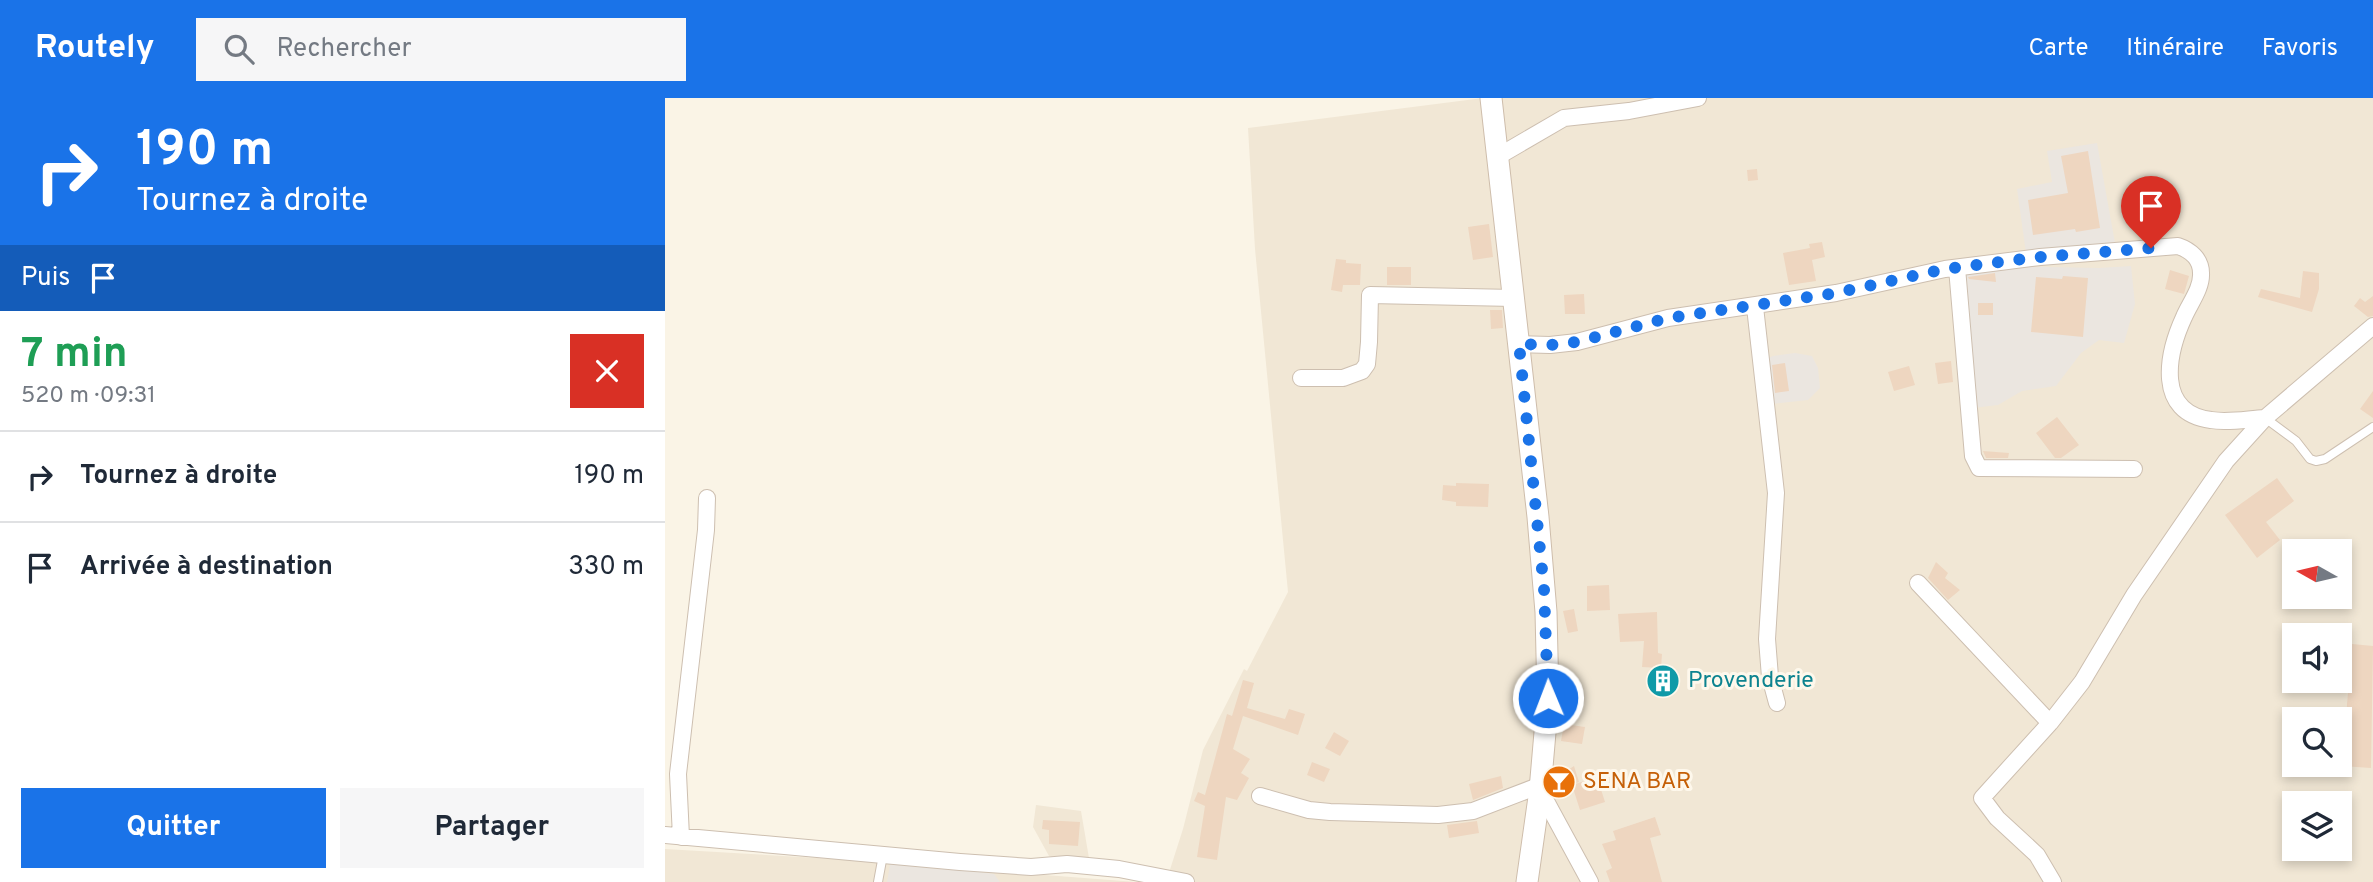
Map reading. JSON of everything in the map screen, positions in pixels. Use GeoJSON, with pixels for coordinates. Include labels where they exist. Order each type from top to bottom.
{"type":"FeatureCollection","features":[{"type":"Feature","properties":{"kind":"main road"},"geometry":{"type":"LineString","coordinates":[[1491,98],[1546,612],[1548,698],[1528,882]]}},
{"type":"Feature","properties":{"kind":"street"},"geometry":{"type":"LineString","coordinates":[[1497,157],[1564,118],[1629,111],[1698,98]]}},
{"type":"Feature","properties":{"kind":"street"},"geometry":{"type":"LineString","coordinates":[[1519,344],[1577,342],[1668,318],[1836,293],[1957,268],[2040,257],[2178,246],[2187,250],[2200,267],[2202,276],[2183,318],[2169,359],[2169,383],[2178,402],[2192,415],[2211,420],[2265,418]]}},
{"type":"Feature","properties":{"kind":"street"},"geometry":{"type":"LineString","coordinates":[[1957,268],[1973,456],[1979,468],[2134,469]]}},
{"type":"Feature","properties":{"kind":"street"},"geometry":{"type":"LineString","coordinates":[[1301,378],[1343,378],[1362,371],[1367,364],[1370,295],[1514,299]]}},
{"type":"Feature","properties":{"kind":"street"},"geometry":{"type":"LineString","coordinates":[[1755,307],[1776,493],[1767,639],[1770,677],[1777,703]]}},
{"type":"Feature","properties":{"kind":"street"},"geometry":{"type":"LineString","coordinates":[[2053,882],[2037,855],[1997,818],[1982,798],[2050,723],[2082,682],[2134,595],[2218,472],[2265,418],[2373,326]]}},
{"type":"Feature","properties":{"kind":"street"},"geometry":{"type":"LineString","coordinates":[[707,498],[706,530],[673,836],[1031,867],[1067,864],[1119,869],[1186,882]]}},
{"type":"Feature","properties":{"kind":"street"},"geometry":{"type":"LineString","coordinates":[[1918,583],[2050,723]]}},
{"type":"Feature","properties":{"kind":"street"},"geometry":{"type":"LineString","coordinates":[[1260,796],[1310,810],[1438,815],[1473,811],[1540,788],[1590,882]]}},
{"type":"Feature","properties":{"kind":"lane"},"geometry":{"type":"LineString","coordinates":[[2265,418],[2295,442],[2310,459],[2316,461],[2325,459],[2373,427]]}},
{"type":"Feature","properties":{"kind":"lane"},"geometry":{"type":"LineString","coordinates":[[878,882],[883,855]]}},
{"type":"Feature","properties":{"kind":"shaded area"},"geometry":{"type":"Polygon","coordinates":[[[1483,98],[2373,98],[2373,882],[1166,882],[1203,750],[1244,669],[1247,671],[1288,592],[1255,249],[1248,128],[1483,98]]]}},
{"type":"Feature","properties":{"kind":"shaded area"},"geometry":{"type":"Polygon","coordinates":[[[2097,143],[2115,243],[2026,253],[2017,189],[2052,182],[2047,151],[2097,143]]]}},
{"type":"Feature","properties":{"kind":"shaded area"},"geometry":{"type":"Polygon","coordinates":[[[1962,263],[1982,266],[2131,266],[2135,304],[2124,343],[2099,340],[2081,353],[2056,386],[2022,391],[1998,405],[1973,408],[1962,263]]]}},
{"type":"Feature","properties":{"kind":"shaded area"},"geometry":{"type":"Polygon","coordinates":[[[1795,353],[1812,356],[1818,368],[1820,388],[1808,400],[1772,404],[1759,362],[1773,356],[1795,353]]]}},
{"type":"Feature","properties":{"kind":"shaded area"},"geometry":{"type":"Polygon","coordinates":[[[1036,805],[1081,811],[1090,864],[1049,856],[1033,827],[1036,805]]]}},
{"type":"Feature","properties":{"kind":"shaded area"},"geometry":{"type":"Polygon","coordinates":[[[665,849],[851,860],[1136,882],[665,882],[665,849]]]}},
{"type":"Feature","properties":{"kind":"shaded area"},"geometry":{"type":"Polygon","coordinates":[[[891,859],[994,874],[1000,882],[887,882],[891,859]]]}},
{"type":"Feature","properties":{"kind":"building"},"geometry":{"type":"Polygon","coordinates":[[[2088,151],[2100,228],[2033,235],[2028,200],[2068,193],[2061,156],[2088,151]]]}},
{"type":"Feature","properties":{"kind":"building"},"geometry":{"type":"Polygon","coordinates":[[[1757,169],[1758,180],[1748,181],[1747,170],[1757,169]]]}},
{"type":"Feature","properties":{"kind":"building"},"geometry":{"type":"Polygon","coordinates":[[[1489,224],[1493,257],[1473,260],[1468,227],[1489,224]]]}},
{"type":"Feature","properties":{"kind":"building"},"geometry":{"type":"Polygon","coordinates":[[[1822,242],[1825,257],[1812,260],[1816,281],[1789,285],[1783,253],[1810,248],[1809,244],[1822,242]]]}},
{"type":"Feature","properties":{"kind":"building"},"geometry":{"type":"Polygon","coordinates":[[[1336,259],[1361,264],[1360,285],[1343,285],[1342,292],[1331,290],[1336,259]]]}},
{"type":"Feature","properties":{"kind":"building"},"geometry":{"type":"Polygon","coordinates":[[[1387,267],[1411,267],[1411,285],[1387,285],[1387,267]]]}},
{"type":"Feature","properties":{"kind":"building"},"geometry":{"type":"Polygon","coordinates":[[[2170,270],[2189,276],[2184,294],[2165,289],[2170,270]]]}},
{"type":"Feature","properties":{"kind":"building"},"geometry":{"type":"Polygon","coordinates":[[[2303,271],[2319,273],[2319,289],[2312,312],[2258,297],[2261,289],[2300,298],[2303,271]]]}},
{"type":"Feature","properties":{"kind":"building"},"geometry":{"type":"Polygon","coordinates":[[[1995,273],[1996,282],[1968,277],[1995,273]]]}},
{"type":"Feature","properties":{"kind":"building"},"geometry":{"type":"Polygon","coordinates":[[[2063,276],[2088,278],[2083,337],[2031,332],[2036,277],[2062,279],[2063,276]]]}},
{"type":"Feature","properties":{"kind":"building"},"geometry":{"type":"Polygon","coordinates":[[[1584,294],[1585,314],[1565,314],[1564,295],[1584,294]]]}},
{"type":"Feature","properties":{"kind":"building"},"geometry":{"type":"Polygon","coordinates":[[[2373,296],[2373,316],[2368,317],[2354,306],[2360,298],[2365,302],[2373,296]]]}},
{"type":"Feature","properties":{"kind":"building"},"geometry":{"type":"Polygon","coordinates":[[[1978,303],[1993,303],[1993,315],[1978,315],[1978,303]]]}},
{"type":"Feature","properties":{"kind":"building"},"geometry":{"type":"Polygon","coordinates":[[[1490,310],[1502,310],[1503,328],[1491,329],[1490,310]]]}},
{"type":"Feature","properties":{"kind":"building"},"geometry":{"type":"Polygon","coordinates":[[[1951,361],[1953,382],[1938,384],[1935,363],[1951,361]]]}},
{"type":"Feature","properties":{"kind":"building"},"geometry":{"type":"Polygon","coordinates":[[[1785,363],[1789,391],[1775,393],[1772,365],[1785,363]]]}},
{"type":"Feature","properties":{"kind":"building"},"geometry":{"type":"Polygon","coordinates":[[[1909,366],[1915,385],[1894,391],[1888,372],[1909,366]]]}},
{"type":"Feature","properties":{"kind":"building"},"geometry":{"type":"Polygon","coordinates":[[[2373,391],[2373,418],[2360,409],[2373,391]]]}},
{"type":"Feature","properties":{"kind":"building"},"geometry":{"type":"Polygon","coordinates":[[[2057,417],[2079,445],[2061,458],[2055,458],[2036,433],[2057,417]]]}},
{"type":"Feature","properties":{"kind":"building"},"geometry":{"type":"Polygon","coordinates":[[[1983,451],[2009,453],[2008,458],[1986,458],[1983,451]]]}},
{"type":"Feature","properties":{"kind":"building"},"geometry":{"type":"Polygon","coordinates":[[[2277,478],[2294,501],[2266,522],[2280,540],[2257,558],[2225,515],[2277,478]]]}},
{"type":"Feature","properties":{"kind":"building"},"geometry":{"type":"Polygon","coordinates":[[[1456,483],[1489,484],[1488,507],[1456,506],[1456,502],[1442,500],[1443,485],[1456,486],[1456,483]]]}},
{"type":"Feature","properties":{"kind":"building"},"geometry":{"type":"Polygon","coordinates":[[[1936,562],[1948,573],[1945,578],[1960,590],[1948,600],[1928,578],[1936,562]]]}},
{"type":"Feature","properties":{"kind":"building"},"geometry":{"type":"Polygon","coordinates":[[[1609,585],[1610,610],[1587,611],[1587,586],[1609,585]]]}},
{"type":"Feature","properties":{"kind":"building"},"geometry":{"type":"Polygon","coordinates":[[[1574,609],[1578,631],[1568,633],[1563,611],[1574,609]]]}},
{"type":"Feature","properties":{"kind":"building"},"geometry":{"type":"Polygon","coordinates":[[[1657,612],[1661,668],[1642,667],[1644,641],[1620,642],[1618,614],[1657,612]]]}},
{"type":"Feature","properties":{"kind":"building"},"geometry":{"type":"Polygon","coordinates":[[[2352,644],[2373,646],[2371,768],[2352,767],[2352,707],[2347,707],[2348,693],[2352,693],[2352,644]]]}},
{"type":"Feature","properties":{"kind":"building","name":"Provenderie"},"geometry":{"type":"Polygon","coordinates":[[[1652,672],[1676,674],[1675,690],[1650,688],[1652,672]]]}},
{"type":"Feature","properties":{"kind":"building"},"geometry":{"type":"Polygon","coordinates":[[[1243,680],[1254,683],[1247,708],[1285,719],[1289,709],[1305,714],[1298,735],[1243,716],[1233,749],[1250,759],[1241,773],[1249,778],[1237,800],[1226,797],[1217,860],[1197,857],[1205,806],[1194,801],[1198,792],[1205,795],[1227,714],[1232,716],[1243,680]]]}},
{"type":"Feature","properties":{"kind":"building"},"geometry":{"type":"Polygon","coordinates":[[[1564,724],[1585,727],[1582,744],[1561,741],[1564,724]]]}},
{"type":"Feature","properties":{"kind":"building"},"geometry":{"type":"Polygon","coordinates":[[[1334,732],[1349,741],[1340,756],[1325,748],[1334,732]]]}},
{"type":"Feature","properties":{"kind":"building"},"geometry":{"type":"Polygon","coordinates":[[[1312,762],[1330,769],[1324,782],[1307,775],[1312,762]]]}},
{"type":"Feature","properties":{"kind":"building"},"geometry":{"type":"Polygon","coordinates":[[[1574,766],[1579,782],[1558,789],[1554,779],[1574,766]]]}},
{"type":"Feature","properties":{"kind":"building"},"geometry":{"type":"Polygon","coordinates":[[[1501,776],[1503,788],[1473,800],[1469,784],[1501,776]]]}},
{"type":"Feature","properties":{"kind":"building"},"geometry":{"type":"Polygon","coordinates":[[[1597,777],[1605,802],[1580,810],[1572,785],[1597,777]]]}},
{"type":"Feature","properties":{"kind":"building"},"geometry":{"type":"Polygon","coordinates":[[[1655,817],[1661,835],[1650,838],[1662,882],[1610,882],[1606,871],[1612,868],[1602,844],[1616,840],[1613,831],[1655,817]]]}},
{"type":"Feature","properties":{"kind":"building"},"geometry":{"type":"Polygon","coordinates":[[[1043,820],[1080,822],[1078,846],[1049,844],[1049,830],[1042,829],[1043,820]]]}},
{"type":"Feature","properties":{"kind":"building"},"geometry":{"type":"Polygon","coordinates":[[[1477,821],[1479,833],[1449,838],[1447,825],[1477,821]]]}},
{"type":"Feature","properties":{"kind":"place","name":"Provenderie"},"geometry":{"type":"Point","coordinates":[1663,681]}},
{"type":"Feature","properties":{"kind":"place","name":"SENA BAR"},"geometry":{"type":"Point","coordinates":[1559,782]}},
{"type":"Feature","properties":{"kind":"route"},"geometry":{"type":"LineString","coordinates":[[1548,698],[1546,612],[1519,344],[1577,342],[1668,318],[1836,293],[1945,269],[2040,257],[2151,248]]}}]}
